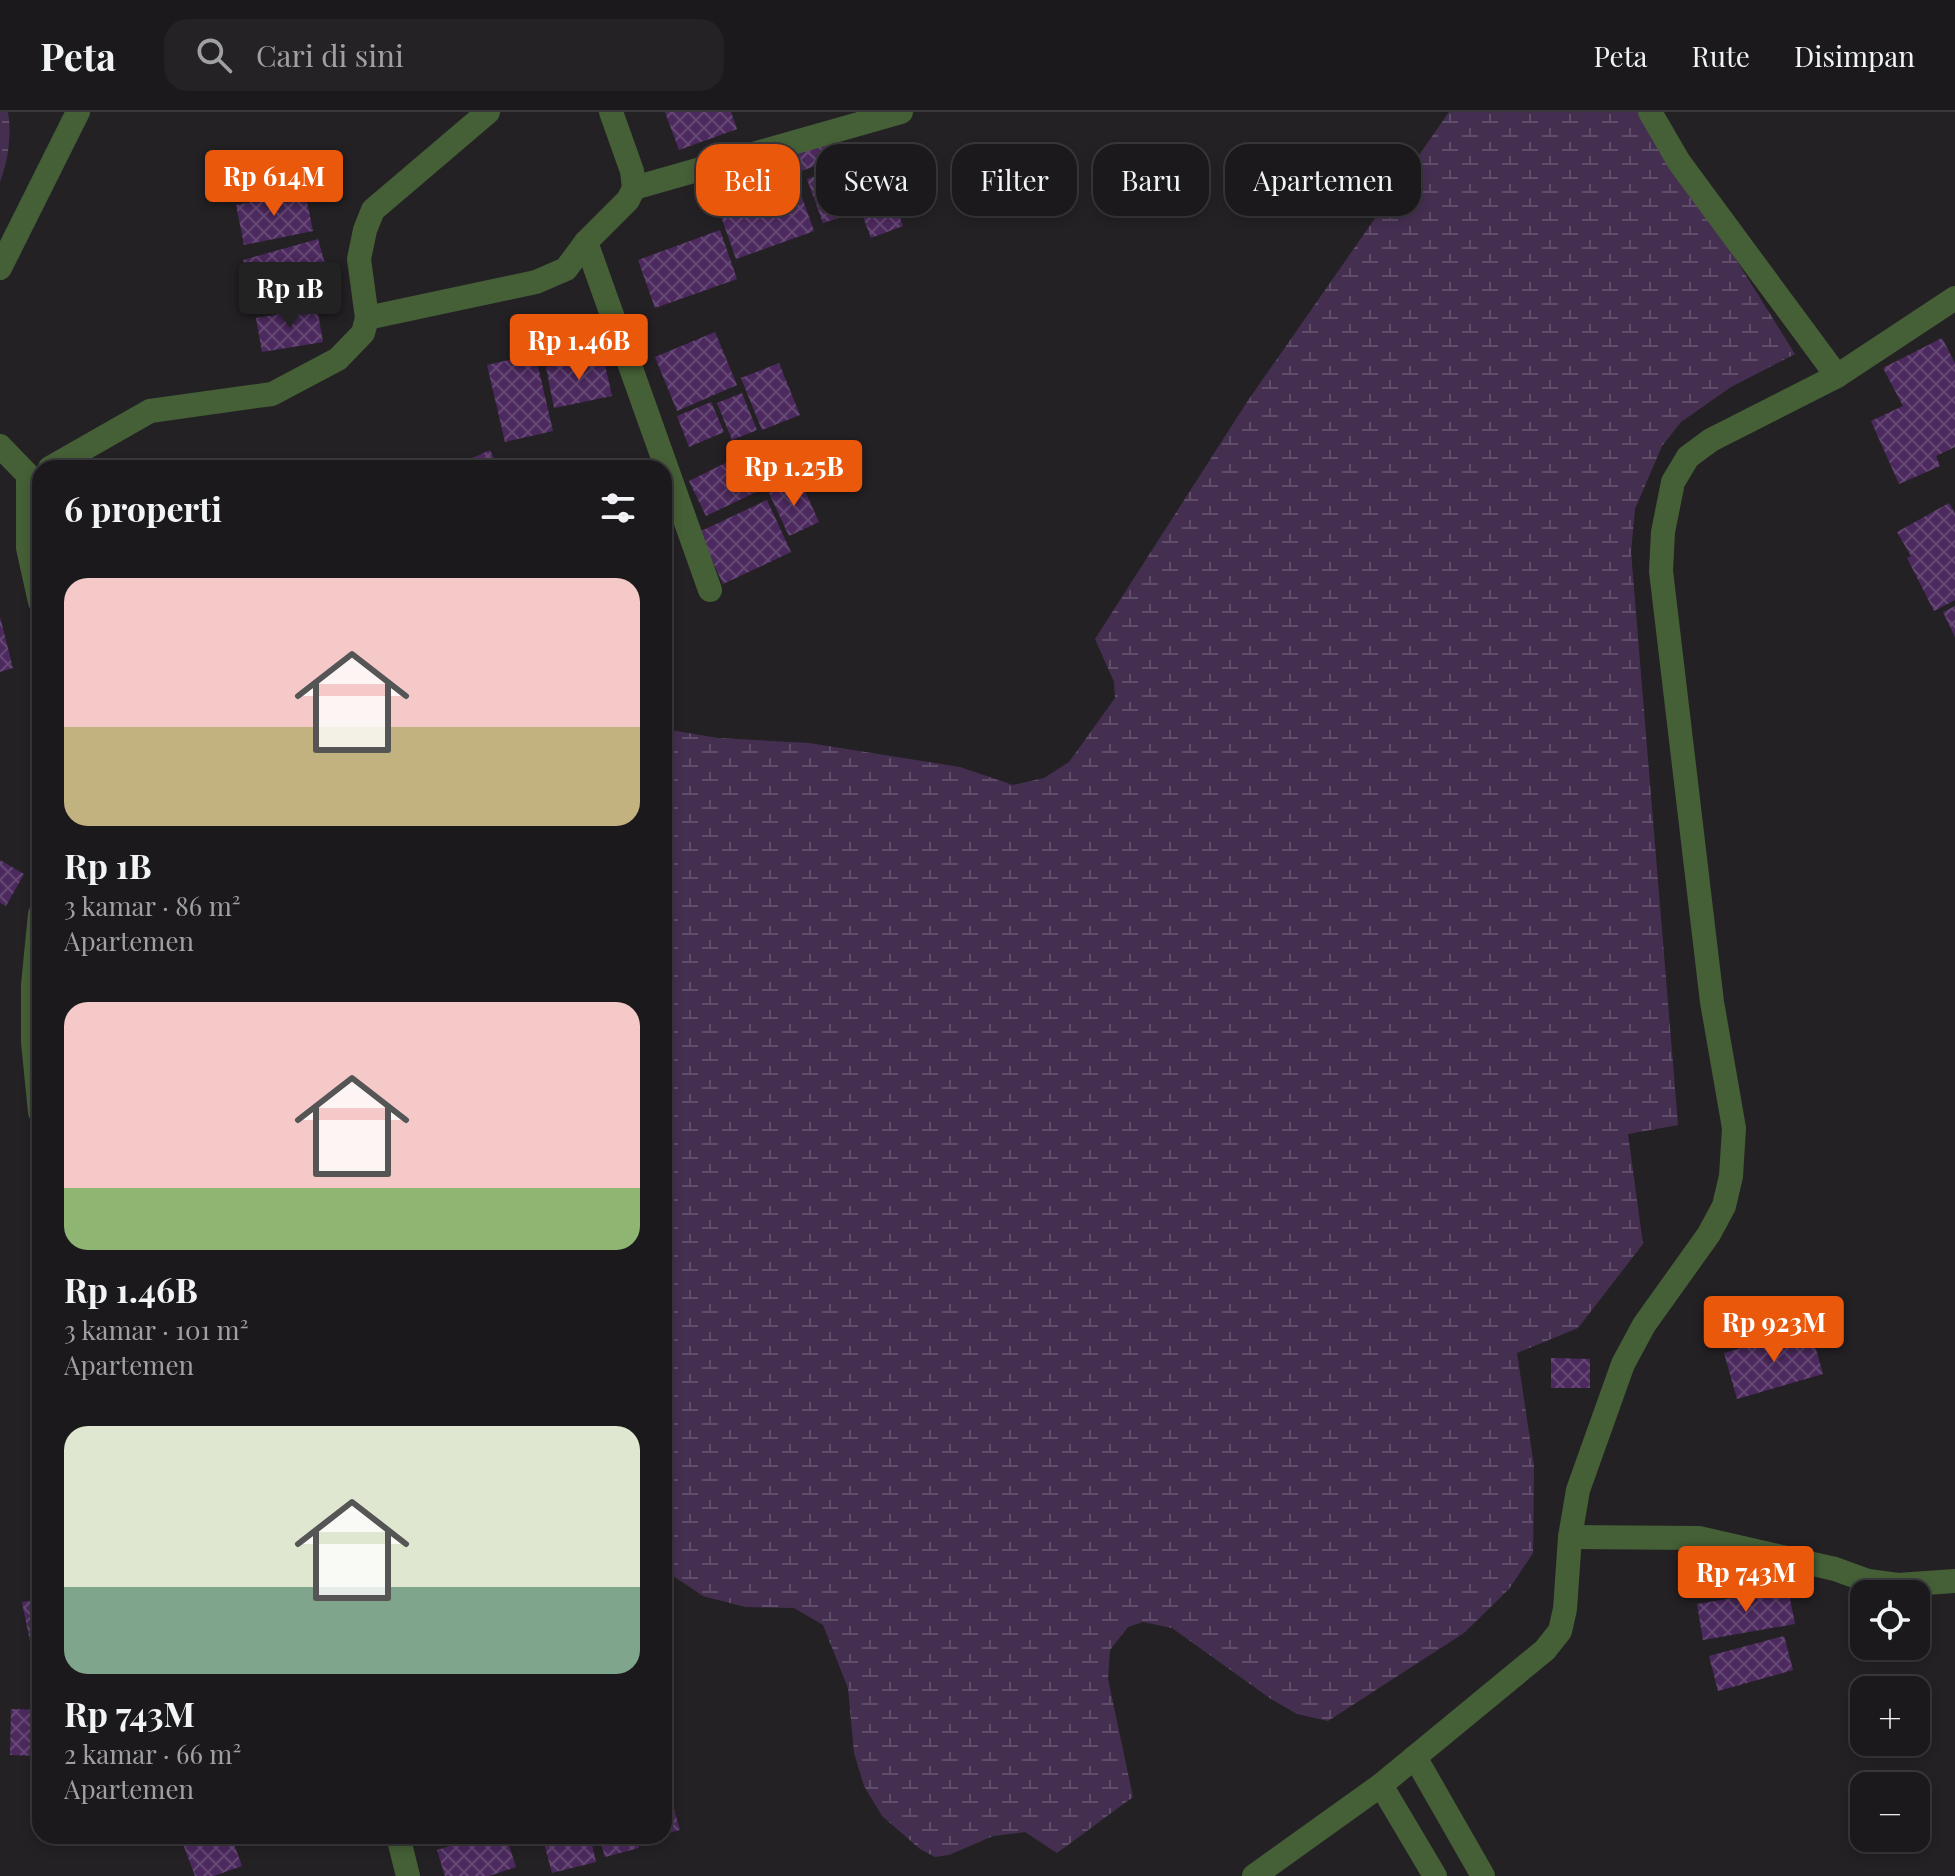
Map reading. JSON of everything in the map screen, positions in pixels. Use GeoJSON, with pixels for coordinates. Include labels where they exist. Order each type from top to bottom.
{"type":"FeatureCollection","features":[{"type":"Feature","properties":{"kind":"street"},"geometry":{"type":"LineString","coordinates":[[0,268],[78,112]]}},
{"type":"Feature","properties":{"kind":"street"},"geometry":{"type":"LineString","coordinates":[[61,460],[150,411],[272,394],[338,359],[363,333],[367,318],[359,259],[373,210],[488,112]]}},
{"type":"Feature","properties":{"kind":"street"},"geometry":{"type":"LineString","coordinates":[[367,318],[552,278],[566,269],[586,242],[628,200],[634,188],[632,171],[611,112]]}},
{"type":"Feature","properties":{"kind":"street"},"geometry":{"type":"LineString","coordinates":[[634,188],[901,112]]}},
{"type":"Feature","properties":{"kind":"street"},"geometry":{"type":"LineString","coordinates":[[1650,112],[1679,162],[1837,376]]}},
{"type":"Feature","properties":{"kind":"street"},"geometry":{"type":"LineString","coordinates":[[586,242],[664,460]]}},
{"type":"Feature","properties":{"kind":"street"},"geometry":{"type":"LineString","coordinates":[[1254,1876],[1381,1785],[1545,1650],[1560,1631],[1578,1490],[1623,1364],[1644,1325],[1709,1234],[1724,1206],[1731,1176],[1734,1128],[1712,1002],[1661,571],[1663,532],[1673,482],[1688,457],[1711,440],[1837,376],[1952,309]]}},
{"type":"Feature","properties":{"kind":"street"},"geometry":{"type":"LineString","coordinates":[[0,446],[8,458],[32,469]]}},
{"type":"Feature","properties":{"kind":"street"},"geometry":{"type":"LineString","coordinates":[[672,483],[710,590]]}},
{"type":"Feature","properties":{"kind":"street"},"geometry":{"type":"LineString","coordinates":[[32,520],[28,548],[32,566]]}},
{"type":"Feature","properties":{"kind":"street"},"geometry":{"type":"LineString","coordinates":[[1570,1537],[1699,1538],[1835,1569],[1868,1581],[1898,1585],[1955,1581]]}},
{"type":"Feature","properties":{"kind":"street"},"geometry":{"type":"LineString","coordinates":[[1415,1757],[1483,1876]]}},
{"type":"Feature","properties":{"kind":"street"},"geometry":{"type":"LineString","coordinates":[[1381,1785],[1435,1876]]}},
{"type":"Feature","properties":{"kind":"street"},"geometry":{"type":"LineString","coordinates":[[400,1844],[408,1876]]}},
{"type":"Feature","properties":{"kind":"green space"},"geometry":{"type":"Polygon","coordinates":[[[0,112],[8,112],[10,129],[0,182],[0,112]]]}},
{"type":"Feature","properties":{"kind":"green space"},"geometry":{"type":"Polygon","coordinates":[[[1449,112],[1638,112],[1685,178],[1795,354],[1731,387],[1681,422],[1662,446],[1635,509],[1631,552],[1678,1125],[1628,1134],[1643,1244],[1578,1328],[1517,1353],[1534,1466],[1533,1553],[1509,1589],[1464,1633],[1328,1721],[1297,1714],[1271,1699],[1172,1628],[1143,1622],[1128,1627],[1110,1650],[1108,1679],[1133,1797],[1057,1853],[1025,1832],[993,1836],[949,1855],[935,1857],[920,1849],[882,1816],[864,1786],[854,1753],[848,1688],[823,1625],[794,1608],[745,1607],[703,1596],[672,1575],[672,730],[718,738],[809,743],[960,767],[1013,785],[1044,778],[1069,762],[1115,698],[1114,682],[1095,639],[1247,402],[1377,216],[1421,216],[1421,152],[1449,112]]]}},
{"type":"Feature","properties":{"kind":"building"},"geometry":{"type":"Polygon","coordinates":[[[665,112],[731,112],[737,129],[679,150],[665,112]]]}},
{"type":"Feature","properties":{"kind":"building"},"geometry":{"type":"Polygon","coordinates":[[[828,134],[831,144],[816,144],[816,166],[800,172],[800,145],[828,134]]]}},
{"type":"Feature","properties":{"kind":"building"},"geometry":{"type":"Polygon","coordinates":[[[816,176],[816,204],[807,179],[816,176]]]}},
{"type":"Feature","properties":{"kind":"building"},"geometry":{"type":"Polygon","coordinates":[[[305,192],[313,231],[244,245],[236,205],[305,192]]]}},
{"type":"Feature","properties":{"kind":"building"},"geometry":{"type":"Polygon","coordinates":[[[800,192],[814,231],[736,259],[721,216],[800,216],[800,192]]]}},
{"type":"Feature","properties":{"kind":"building"},"geometry":{"type":"Polygon","coordinates":[[[820,216],[845,216],[823,223],[820,216]]]}},
{"type":"Feature","properties":{"kind":"building"},"geometry":{"type":"Polygon","coordinates":[[[863,216],[899,216],[903,226],[871,238],[863,216]]]}},
{"type":"Feature","properties":{"kind":"building"},"geometry":{"type":"Polygon","coordinates":[[[720,230],[737,279],[655,308],[638,260],[720,230]]]}},
{"type":"Feature","properties":{"kind":"building"},"geometry":{"type":"Polygon","coordinates":[[[318,239],[329,278],[253,299],[243,260],[318,239]]]}},
{"type":"Feature","properties":{"kind":"building"},"geometry":{"type":"Polygon","coordinates":[[[317,308],[323,342],[262,352],[256,318],[317,308]]]}},
{"type":"Feature","properties":{"kind":"building"},"geometry":{"type":"Polygon","coordinates":[[[715,332],[737,385],[677,411],[655,357],[715,332]]]}},
{"type":"Feature","properties":{"kind":"building"},"geometry":{"type":"Polygon","coordinates":[[[1942,338],[1955,363],[1955,447],[1936,456],[1940,466],[1899,484],[1871,421],[1903,406],[1883,368],[1942,338]]]}},
{"type":"Feature","properties":{"kind":"building"},"geometry":{"type":"Polygon","coordinates":[[[535,354],[553,431],[505,442],[487,365],[535,354]]]}},
{"type":"Feature","properties":{"kind":"building"},"geometry":{"type":"Polygon","coordinates":[[[603,356],[612,396],[554,408],[546,367],[603,356]]]}},
{"type":"Feature","properties":{"kind":"building"},"geometry":{"type":"Polygon","coordinates":[[[779,363],[800,415],[762,430],[741,378],[779,363]]]}},
{"type":"Feature","properties":{"kind":"building"},"geometry":{"type":"Polygon","coordinates":[[[742,393],[757,430],[732,440],[717,403],[742,393]]]}},
{"type":"Feature","properties":{"kind":"building"},"geometry":{"type":"Polygon","coordinates":[[[711,402],[724,432],[689,447],[677,416],[711,402]]]}},
{"type":"Feature","properties":{"kind":"building"},"geometry":{"type":"Polygon","coordinates":[[[766,443],[783,479],[706,516],[689,481],[766,443]]]}},
{"type":"Feature","properties":{"kind":"building"},"geometry":{"type":"Polygon","coordinates":[[[490,450],[494,460],[468,460],[490,450]]]}},
{"type":"Feature","properties":{"kind":"building"},"geometry":{"type":"Polygon","coordinates":[[[800,480],[819,522],[789,536],[769,493],[800,480]]]}},
{"type":"Feature","properties":{"kind":"building"},"geometry":{"type":"Polygon","coordinates":[[[767,500],[791,552],[723,584],[699,532],[767,500]]]}},
{"type":"Feature","properties":{"kind":"building"},"geometry":{"type":"Polygon","coordinates":[[[1949,503],[1955,513],[1955,600],[1934,611],[1907,558],[1911,556],[1897,532],[1949,503]]]}},
{"type":"Feature","properties":{"kind":"building"},"geometry":{"type":"Polygon","coordinates":[[[1955,606],[1955,637],[1943,612],[1955,606]]]}},
{"type":"Feature","properties":{"kind":"building"},"geometry":{"type":"Polygon","coordinates":[[[0,617],[13,668],[0,672],[0,617]]]}},
{"type":"Feature","properties":{"kind":"building"},"geometry":{"type":"Polygon","coordinates":[[[0,860],[24,874],[6,906],[0,903],[0,860]]]}},
{"type":"Feature","properties":{"kind":"building"},"geometry":{"type":"Polygon","coordinates":[[[1810,1328],[1823,1374],[1737,1399],[1724,1353],[1810,1328]]]}},
{"type":"Feature","properties":{"kind":"building"},"geometry":{"type":"Polygon","coordinates":[[[1551,1358],[1590,1359],[1590,1388],[1551,1388],[1551,1358]]]}},
{"type":"Feature","properties":{"kind":"building"},"geometry":{"type":"Polygon","coordinates":[[[1788,1589],[1795,1624],[1703,1640],[1697,1604],[1788,1589]]]}},
{"type":"Feature","properties":{"kind":"building"},"geometry":{"type":"Polygon","coordinates":[[[32,1600],[31,1647],[22,1602],[32,1600]]]}},
{"type":"Feature","properties":{"kind":"building"},"geometry":{"type":"Polygon","coordinates":[[[1784,1636],[1793,1670],[1718,1691],[1709,1656],[1784,1636]]]}},
{"type":"Feature","properties":{"kind":"building"},"geometry":{"type":"Polygon","coordinates":[[[11,1709],[32,1710],[32,1756],[10,1755],[11,1709]]]}},
{"type":"Feature","properties":{"kind":"building"},"geometry":{"type":"Polygon","coordinates":[[[672,1802],[680,1830],[672,1832],[672,1802]]]}},
{"type":"Feature","properties":{"kind":"building"},"geometry":{"type":"Polygon","coordinates":[[[183,1844],[234,1844],[242,1866],[214,1876],[195,1876],[183,1844]]]}},
{"type":"Feature","properties":{"kind":"building"},"geometry":{"type":"Polygon","coordinates":[[[456,1844],[509,1844],[516,1867],[489,1876],[445,1876],[437,1850],[456,1844]]]}},
{"type":"Feature","properties":{"kind":"building"},"geometry":{"type":"Polygon","coordinates":[[[544,1844],[592,1844],[596,1862],[552,1873],[544,1844]]]}},
{"type":"Feature","properties":{"kind":"building"},"geometry":{"type":"Polygon","coordinates":[[[601,1844],[638,1844],[639,1848],[605,1857],[601,1844]]]}}]}
